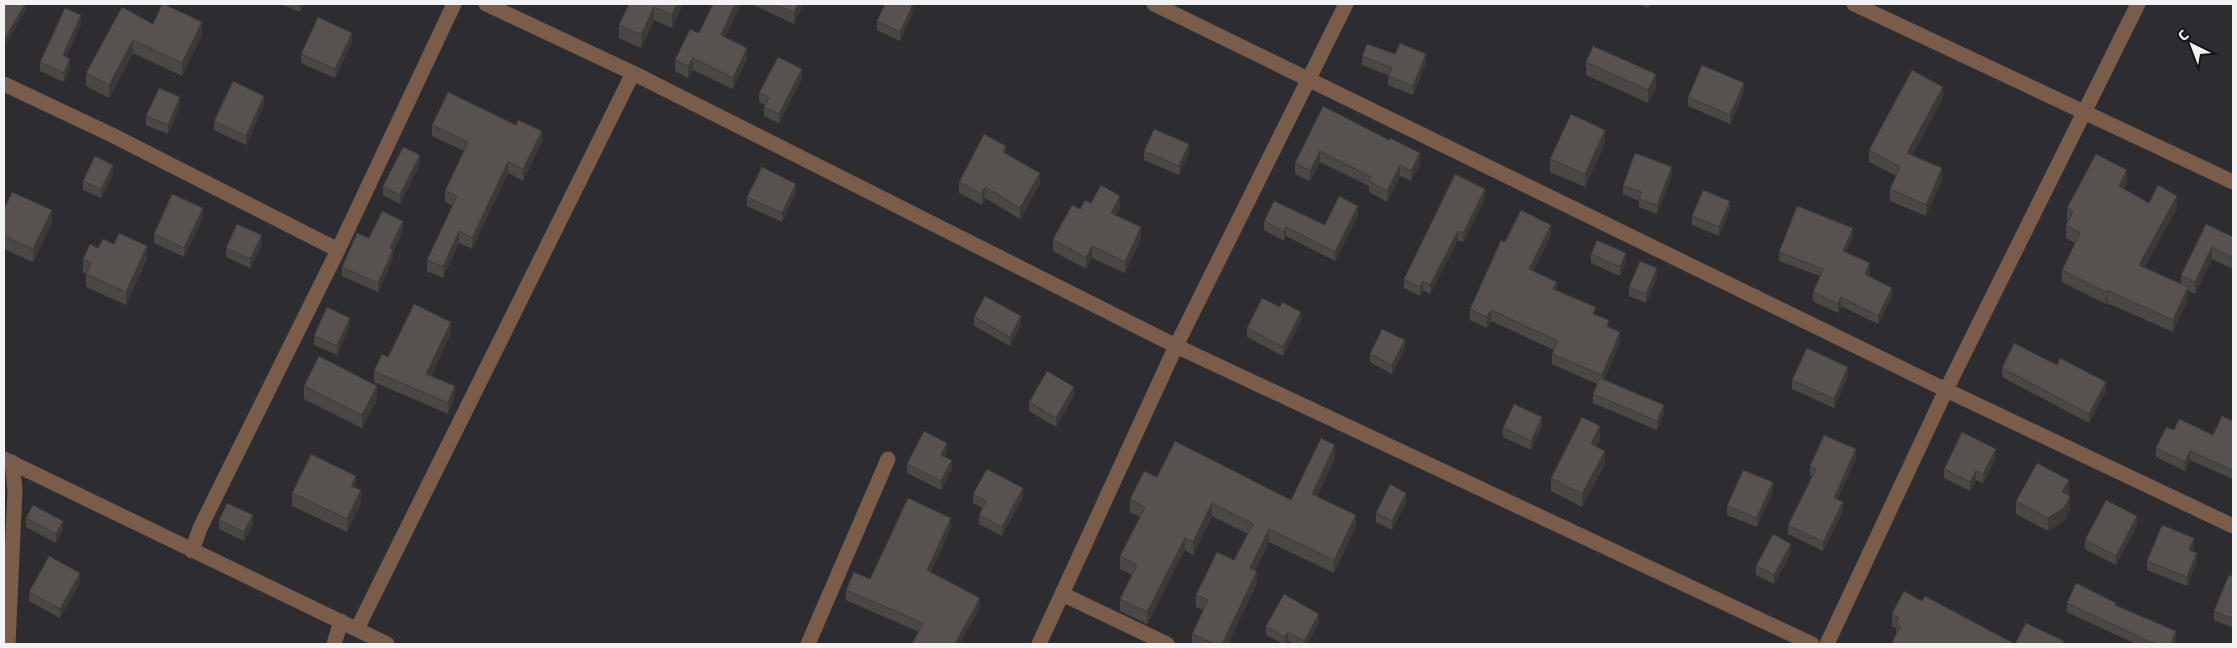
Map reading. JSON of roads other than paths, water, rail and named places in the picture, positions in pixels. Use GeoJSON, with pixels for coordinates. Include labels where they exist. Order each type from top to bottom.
{"type":"FeatureCollection","features":[{"type":"Feature","properties":{"kind":"street"},"geometry":{"type":"LineString","coordinates":[[192,551],[200,528],[338,250],[454,4]]}},
{"type":"Feature","properties":{"kind":"street"},"geometry":{"type":"LineString","coordinates":[[486,4],[633,73],[1176,346],[1812,644]]}},
{"type":"Feature","properties":{"kind":"street"},"geometry":{"type":"LineString","coordinates":[[1154,4],[1946,390],[2233,526]]}},
{"type":"Feature","properties":{"kind":"street"},"geometry":{"type":"LineString","coordinates":[[1039,644],[1176,346],[1346,4]]}},
{"type":"Feature","properties":{"kind":"street"},"geometry":{"type":"LineString","coordinates":[[1854,4],[2233,182]]}},
{"type":"Feature","properties":{"kind":"street"},"geometry":{"type":"LineString","coordinates":[[1827,644],[1946,390],[2138,4]]}},
{"type":"Feature","properties":{"kind":"street"},"geometry":{"type":"LineString","coordinates":[[357,629],[633,73]]}},
{"type":"Feature","properties":{"kind":"street"},"geometry":{"type":"LineString","coordinates":[[4,84],[112,135],[338,250]]}},
{"type":"Feature","properties":{"kind":"street"},"geometry":{"type":"LineString","coordinates":[[808,644],[888,459]]}},
{"type":"Feature","properties":{"kind":"street"},"geometry":{"type":"LineString","coordinates":[[8,460],[192,551],[387,644]]}},
{"type":"Feature","properties":{"kind":"street"},"geometry":{"type":"LineString","coordinates":[[8,460],[14,490],[8,644]]}},
{"type":"Feature","properties":{"kind":"street"},"geometry":{"type":"LineString","coordinates":[[1062,594],[1167,644]]}},
{"type":"Feature","properties":{"kind":"street"},"geometry":{"type":"LineString","coordinates":[[334,644],[341,621]]}}]}
